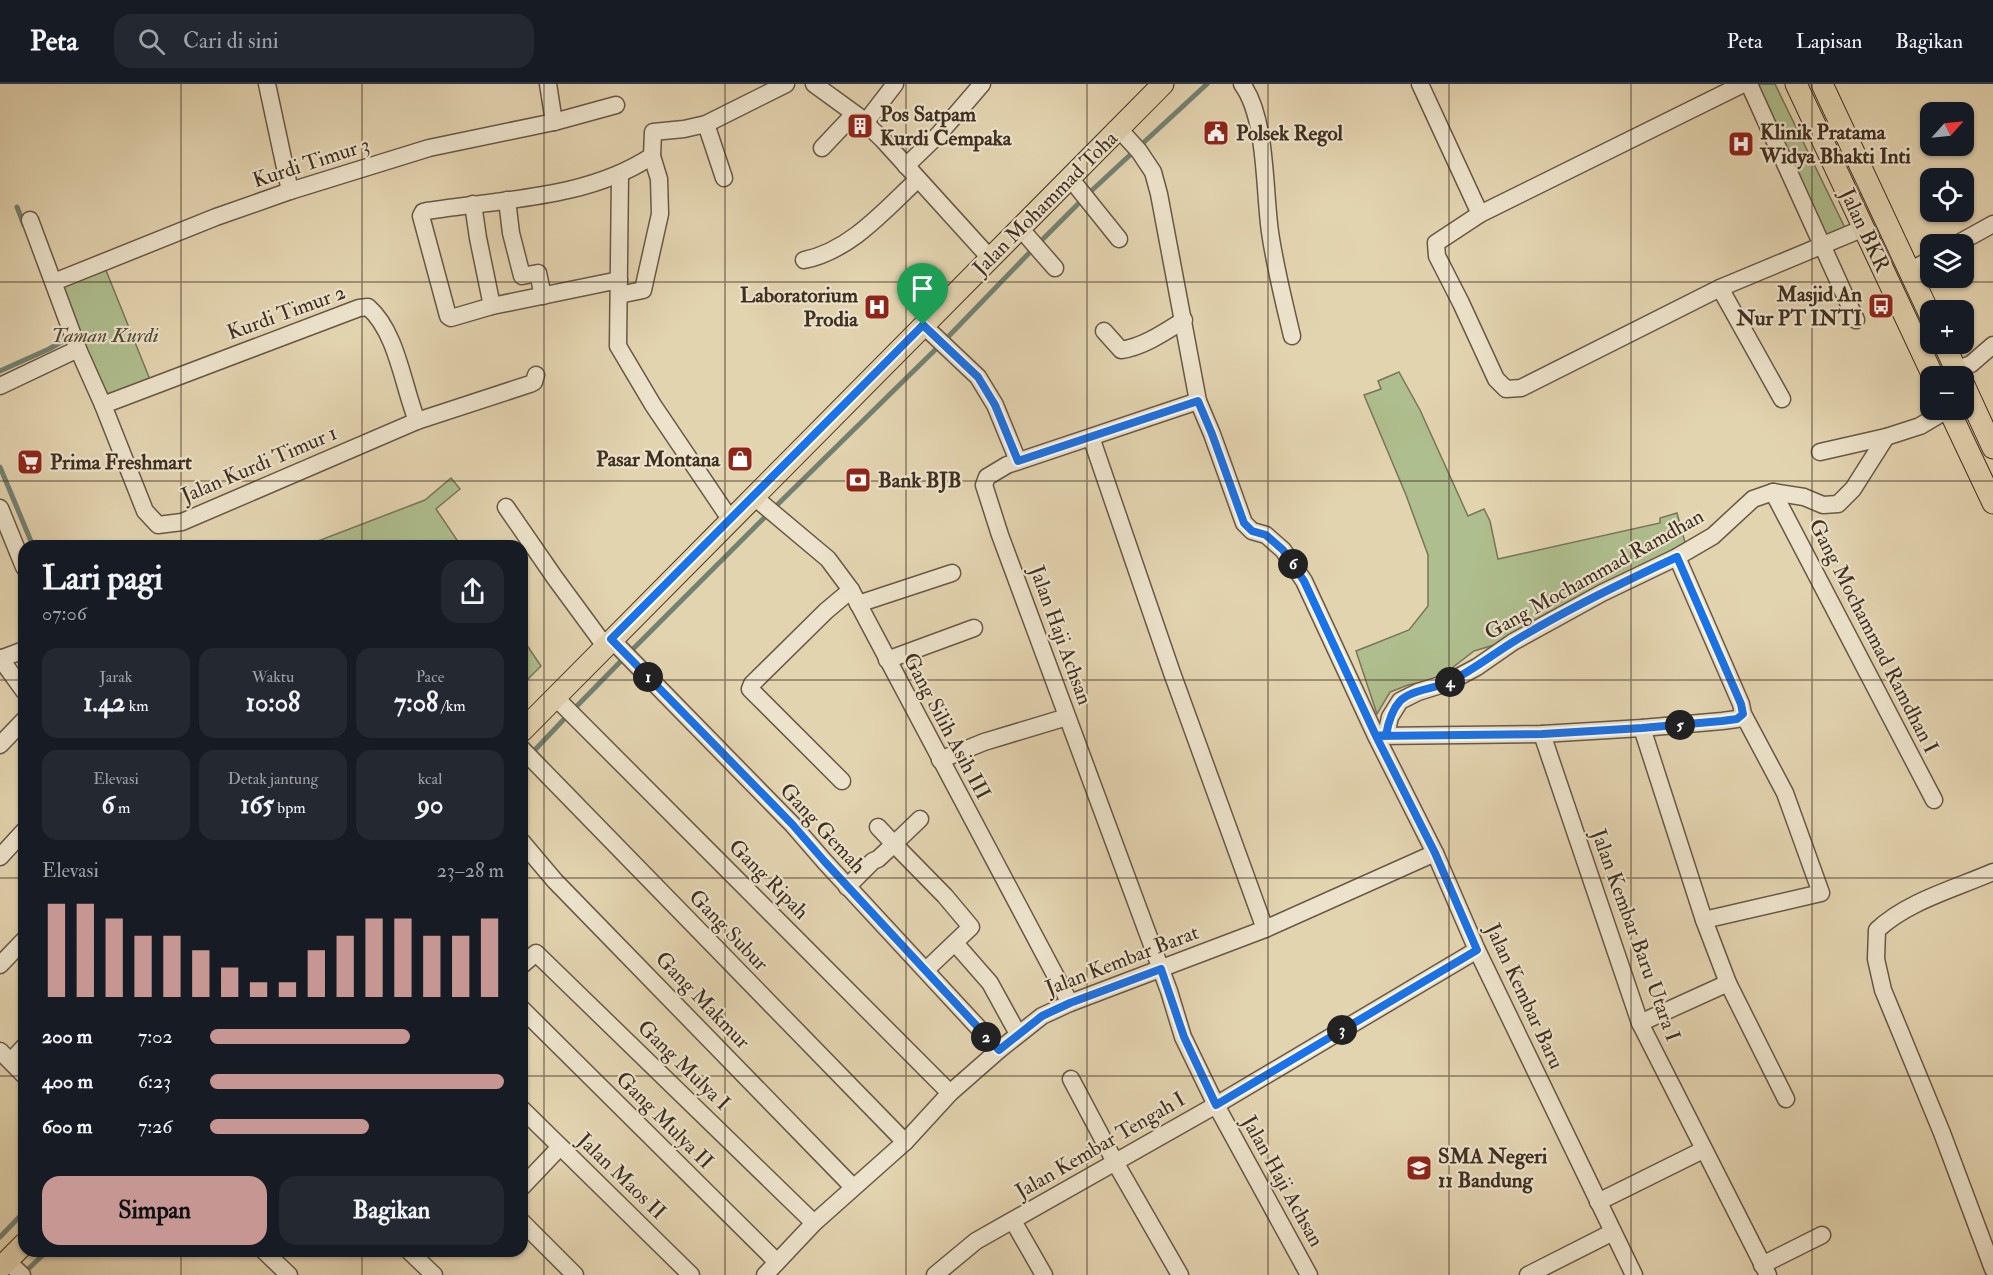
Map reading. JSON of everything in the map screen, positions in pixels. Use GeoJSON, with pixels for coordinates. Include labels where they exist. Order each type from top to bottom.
{"type":"FeatureCollection","features":[{"type":"Feature","properties":{"kind":"main road","name":"Jalan Mohammad Toha"},"geometry":{"type":"LineString","coordinates":[[528,725],[1163,84]]}},
{"type":"Feature","properties":{"kind":"main road","name":"Jalan BKR"},"geometry":{"type":"LineString","coordinates":[[1796,84],[1929,366]]}},
{"type":"Feature","properties":{"kind":"main road","name":"Jalan BKR"},"geometry":{"type":"LineString","coordinates":[[1822,84],[1923,300]]}},
{"type":"Feature","properties":{"kind":"main road"},"geometry":{"type":"LineString","coordinates":[[1968,449],[1993,447],[1974,407]]}},
{"type":"Feature","properties":{"kind":"main road"},"geometry":{"type":"LineString","coordinates":[[1953,420],[1968,449],[1987,477],[1993,503]]}},
{"type":"Feature","properties":{"kind":"main road"},"geometry":{"type":"LineString","coordinates":[[10,1268],[18,1254]]}},
{"type":"Feature","properties":{"kind":"street"},"geometry":{"type":"LineString","coordinates":[[267,84],[290,191]]}},
{"type":"Feature","properties":{"kind":"street"},"geometry":{"type":"LineString","coordinates":[[548,84],[554,122]]}},
{"type":"Feature","properties":{"kind":"street"},"geometry":{"type":"LineString","coordinates":[[652,156],[620,175],[566,191],[423,212],[421,216],[448,316],[453,318],[492,306],[543,296],[619,287],[643,290],[660,214],[659,179],[652,156],[653,132],[706,124],[786,84]]}},
{"type":"Feature","properties":{"kind":"street"},"geometry":{"type":"LineString","coordinates":[[822,148],[860,118],[895,84]]}},
{"type":"Feature","properties":{"kind":"street"},"geometry":{"type":"LineString","coordinates":[[906,166],[939,134],[982,84]]}},
{"type":"Feature","properties":{"kind":"street"},"geometry":{"type":"LineString","coordinates":[[1242,84],[1254,112],[1262,146],[1270,233],[1292,336]]}},
{"type":"Feature","properties":{"kind":"street"},"geometry":{"type":"LineString","coordinates":[[1420,84],[1480,214]]}},
{"type":"Feature","properties":{"kind":"street"},"geometry":{"type":"LineString","coordinates":[[1743,84],[1480,214],[1436,243],[1437,256],[1496,379],[1506,389],[1521,388],[1720,288],[1864,228]]}},
{"type":"Feature","properties":{"kind":"street"},"geometry":{"type":"LineString","coordinates":[[1749,84],[1856,320]]}},
{"type":"Feature","properties":{"kind":"street"},"geometry":{"type":"LineString","coordinates":[[823,87],[860,118],[990,258]]}},
{"type":"Feature","properties":{"kind":"street","name":"Kurdi Timur 3"},"geometry":{"type":"LineString","coordinates":[[54,282],[216,217],[290,191],[429,148],[554,122],[616,105]]}},
{"type":"Feature","properties":{"kind":"street"},"geometry":{"type":"LineString","coordinates":[[706,124],[724,178]]}},
{"type":"Feature","properties":{"kind":"street"},"geometry":{"type":"LineString","coordinates":[[1119,129],[1139,151],[1153,172],[1160,194],[1198,401]]}},
{"type":"Feature","properties":{"kind":"street"},"geometry":{"type":"LineString","coordinates":[[620,175],[618,346],[653,405],[730,519]]}},
{"type":"Feature","properties":{"kind":"street"},"geometry":{"type":"LineString","coordinates":[[1070,178],[1119,238]]}},
{"type":"Feature","properties":{"kind":"street"},"geometry":{"type":"LineString","coordinates":[[804,260],[819,257],[837,249],[869,224],[918,179]]}},
{"type":"Feature","properties":{"kind":"street"},"geometry":{"type":"LineString","coordinates":[[507,200],[511,233],[522,276],[538,273],[543,296]]}},
{"type":"Feature","properties":{"kind":"street"},"geometry":{"type":"LineString","coordinates":[[473,204],[492,306]]}},
{"type":"Feature","properties":{"kind":"street","name":"Jalan Kurdi Timur 1"},"geometry":{"type":"LineString","coordinates":[[30,220],[78,349],[145,511],[158,525],[182,522],[417,421]]}},
{"type":"Feature","properties":{"kind":"street"},"geometry":{"type":"LineString","coordinates":[[1974,235],[1993,224]]}},
{"type":"Feature","properties":{"kind":"street"},"geometry":{"type":"LineString","coordinates":[[1020,228],[1055,268]]}},
{"type":"Feature","properties":{"kind":"street"},"geometry":{"type":"LineString","coordinates":[[1909,271],[1920,265]]}},
{"type":"Feature","properties":{"kind":"street"},"geometry":{"type":"LineString","coordinates":[[1720,288],[1782,399]]}},
{"type":"Feature","properties":{"kind":"street","name":"Kurdi Timur 2"},"geometry":{"type":"LineString","coordinates":[[103,405],[359,308],[368,307],[379,316],[396,355],[417,421]]}},
{"type":"Feature","properties":{"kind":"street"},"geometry":{"type":"LineString","coordinates":[[1104,332],[1121,350],[1129,349],[1184,320]]}},
{"type":"Feature","properties":{"kind":"street"},"geometry":{"type":"LineString","coordinates":[[923,325],[978,377],[995,405],[1018,461]]}},
{"type":"Feature","properties":{"kind":"street"},"geometry":{"type":"LineString","coordinates":[[1969,366],[1993,345]]}},
{"type":"Feature","properties":{"kind":"street"},"geometry":{"type":"LineString","coordinates":[[0,386],[78,349]]}},
{"type":"Feature","properties":{"kind":"street"},"geometry":{"type":"LineString","coordinates":[[417,421],[530,384],[534,382],[536,375]]}},
{"type":"Feature","properties":{"kind":"street","name":"Jalan Haji Achsan"},"geometry":{"type":"LineString","coordinates":[[1198,401],[1007,465],[987,477],[984,485],[1000,535],[1161,969],[1184,1037],[1216,1105],[1309,1275]]}},
{"type":"Feature","properties":{"kind":"street","name":"Jalan Kembar Baru"},"geometry":{"type":"LineString","coordinates":[[1198,401],[1244,523],[1252,531],[1266,535],[1283,550],[1304,581],[1381,735],[1477,950],[1634,1275]]}},
{"type":"Feature","properties":{"kind":"street"},"geometry":{"type":"LineString","coordinates":[[1820,452],[1886,437],[1920,426],[1930,420]]}},
{"type":"Feature","properties":{"kind":"street"},"geometry":{"type":"LineString","coordinates":[[1091,437],[1172,673],[1265,928]]}},
{"type":"Feature","properties":{"kind":"street"},"geometry":{"type":"LineString","coordinates":[[1773,492],[1804,497],[1822,505],[1838,504],[1853,489],[1886,437]]}},
{"type":"Feature","properties":{"kind":"street","name":"Gang Mochammad Ramdhan"},"geometry":{"type":"LineString","coordinates":[[1381,735],[1400,700],[1447,683],[1477,667],[1513,642],[1602,593],[1713,537],[1753,499],[1773,492]]}},
{"type":"Feature","properties":{"kind":"street","name":"Gang Mochammad Ramdhan I"},"geometry":{"type":"LineString","coordinates":[[1773,492],[1934,801]]}},
{"type":"Feature","properties":{"kind":"street","name":"Gang Silih Asih III"},"geometry":{"type":"LineString","coordinates":[[753,496],[828,559],[854,597],[1070,1003]]}},
{"type":"Feature","properties":{"kind":"street","name":"Gang Gemah"},"geometry":{"type":"LineString","coordinates":[[506,507],[555,578],[608,642],[792,824],[847,887],[999,1050]]}},
{"type":"Feature","properties":{"kind":"street"},"geometry":{"type":"LineString","coordinates":[[0,508],[18,552]]}},
{"type":"Feature","properties":{"kind":"street"},"geometry":{"type":"LineString","coordinates":[[1677,557],[1741,704],[1743,714],[1785,793],[1821,893],[1704,920]]}},
{"type":"Feature","properties":{"kind":"street"},"geometry":{"type":"LineString","coordinates":[[842,781],[750,689],[752,684],[803,633],[854,597],[952,573]]}},
{"type":"Feature","properties":{"kind":"street"},"geometry":{"type":"LineString","coordinates":[[887,660],[974,628]]}},
{"type":"Feature","properties":{"kind":"street"},"geometry":{"type":"LineString","coordinates":[[18,652],[0,658],[18,684]]}},
{"type":"Feature","properties":{"kind":"street","name":"Gang Ripah"},"geometry":{"type":"LineString","coordinates":[[555,697],[950,1093]]}},
{"type":"Feature","properties":{"kind":"street"},"geometry":{"type":"LineString","coordinates":[[1381,735],[1542,734],[1730,720],[1737,719],[1743,714]]}},
{"type":"Feature","properties":{"kind":"street"},"geometry":{"type":"LineString","coordinates":[[940,760],[984,742],[1067,717]]}},
{"type":"Feature","properties":{"kind":"street"},"geometry":{"type":"LineString","coordinates":[[0,745],[18,726]]}},
{"type":"Feature","properties":{"kind":"street"},"geometry":{"type":"LineString","coordinates":[[1642,728],[1704,920],[1728,983],[1786,1099]]}},
{"type":"Feature","properties":{"kind":"street","name":"Jalan Kembar Baru Utara I"},"geometry":{"type":"LineString","coordinates":[[1542,734],[1640,1023],[1765,1270]]}},
{"type":"Feature","properties":{"kind":"street","name":"Gang Subur"},"geometry":{"type":"LineString","coordinates":[[528,755],[904,1142]]}},
{"type":"Feature","properties":{"kind":"street"},"geometry":{"type":"LineString","coordinates":[[847,887],[920,819]]}},
{"type":"Feature","properties":{"kind":"street"},"geometry":{"type":"LineString","coordinates":[[878,826],[945,896],[971,927],[926,970]]}},
{"type":"Feature","properties":{"kind":"street"},"geometry":{"type":"LineString","coordinates":[[0,857],[18,838]]}},
{"type":"Feature","properties":{"kind":"street","name":"Gang Makmur"},"geometry":{"type":"LineString","coordinates":[[528,849],[555,881],[849,1181]]}},
{"type":"Feature","properties":{"kind":"street","name":"Jalan Kembar Barat"},"geometry":{"type":"LineString","coordinates":[[771,1269],[849,1181],[904,1142],[950,1093],[1042,1016],[1070,1003],[1265,928],[1435,853]]}},
{"type":"Feature","properties":{"kind":"street"},"geometry":{"type":"LineString","coordinates":[[1993,873],[1905,909],[1888,920],[1877,930],[1876,959],[1883,990],[1942,1133],[1993,1269]]}},
{"type":"Feature","properties":{"kind":"street"},"geometry":{"type":"LineString","coordinates":[[955,943],[990,982],[1018,1034]]}},
{"type":"Feature","properties":{"kind":"street"},"geometry":{"type":"LineString","coordinates":[[0,965],[18,946]]}},
{"type":"Feature","properties":{"kind":"street","name":"Jalan Kembar Tengah I"},"geometry":{"type":"LineString","coordinates":[[935,1275],[976,1241],[1216,1105],[1477,950]]}},
{"type":"Feature","properties":{"kind":"street","name":"Gang Mulya I"},"geometry":{"type":"LineString","coordinates":[[528,960],[536,953],[814,1222]]}},
{"type":"Feature","properties":{"kind":"street"},"geometry":{"type":"LineString","coordinates":[[1640,1023],[1728,983]]}},
{"type":"Feature","properties":{"kind":"street","name":"Gang Mulya II"},"geometry":{"type":"LineString","coordinates":[[528,1015],[771,1269]]}},
{"type":"Feature","properties":{"kind":"street"},"geometry":{"type":"LineString","coordinates":[[5,1056],[18,1069]]}},
{"type":"Feature","properties":{"kind":"street"},"geometry":{"type":"LineString","coordinates":[[1071,1079],[1115,1162],[1180,1275]]}},
{"type":"Feature","properties":{"kind":"street","name":"Jalan Maos II"},"geometry":{"type":"LineString","coordinates":[[528,1115],[691,1275]]}},
{"type":"Feature","properties":{"kind":"street"},"geometry":{"type":"LineString","coordinates":[[528,1181],[560,1147]]}},
{"type":"Feature","properties":{"kind":"street"},"geometry":{"type":"LineString","coordinates":[[1598,1202],[1703,1150]]}},
{"type":"Feature","properties":{"kind":"street"},"geometry":{"type":"LineString","coordinates":[[1013,1221],[1044,1275]]}},
{"type":"Feature","properties":{"kind":"street"},"geometry":{"type":"LineString","coordinates":[[528,1228],[575,1275]]}},
{"type":"Feature","properties":{"kind":"street"},"geometry":{"type":"LineString","coordinates":[[1528,1275],[1613,1232]]}},
{"type":"Feature","properties":{"kind":"street"},"geometry":{"type":"LineString","coordinates":[[1765,1270],[1822,1234]]}},
{"type":"Feature","properties":{"kind":"street"},"geometry":{"type":"LineString","coordinates":[[270,1257],[289,1275]]}},
{"type":"Feature","properties":{"kind":"street"},"geometry":{"type":"LineString","coordinates":[[415,1257],[434,1275]]}},
{"type":"Feature","properties":{"kind":"green space"},"geometry":{"type":"Polygon","coordinates":[[[1752,84],[1775,84],[1845,228],[1825,237],[1752,84]]]}},
{"type":"Feature","properties":{"kind":"green space","name":"Taman Kurdi"},"geometry":{"type":"Polygon","coordinates":[[[105,268],[151,382],[106,401],[59,287],[105,268]]]}},
{"type":"Feature","properties":{"kind":"green space"},"geometry":{"type":"Polygon","coordinates":[[[1399,372],[1420,410],[1468,516],[1484,509],[1490,521],[1498,559],[1660,523],[1660,518],[1677,513],[1686,546],[1501,643],[1474,651],[1439,678],[1390,692],[1377,714],[1356,651],[1409,630],[1428,606],[1428,555],[1406,495],[1364,395],[1381,389],[1378,381],[1399,372]]]}},
{"type":"Feature","properties":{"kind":"green space"},"geometry":{"type":"Polygon","coordinates":[[[451,478],[460,489],[436,509],[457,540],[321,540],[425,500],[451,478]]]}},
{"type":"Feature","properties":{"kind":"green space"},"geometry":{"type":"Polygon","coordinates":[[[528,647],[541,666],[528,679],[528,647]]]}},
{"type":"Feature","properties":{"kind":"waterway"},"geometry":{"type":"LineString","coordinates":[[1142,144],[1207,84]]}},
{"type":"Feature","properties":{"kind":"waterway"},"geometry":{"type":"LineString","coordinates":[[1088,194],[1130,155]]}},
{"type":"Feature","properties":{"kind":"waterway"},"geometry":{"type":"LineString","coordinates":[[1038,244],[1081,201]]}},
{"type":"Feature","properties":{"kind":"waterway"},"geometry":{"type":"LineString","coordinates":[[17,207],[24,225]]}},
{"type":"Feature","properties":{"kind":"waterway"},"geometry":{"type":"LineString","coordinates":[[946,339],[1032,250]]}},
{"type":"Feature","properties":{"kind":"waterway"},"geometry":{"type":"LineString","coordinates":[[0,371],[63,341],[66,332]]}},
{"type":"Feature","properties":{"kind":"waterway"},"geometry":{"type":"LineString","coordinates":[[774,508],[938,347]]}},
{"type":"Feature","properties":{"kind":"waterway"},"geometry":{"type":"LineString","coordinates":[[0,467],[30,540]]}},
{"type":"Feature","properties":{"kind":"waterway"},"geometry":{"type":"LineString","coordinates":[[629,653],[766,516]]}},
{"type":"Feature","properties":{"kind":"waterway"},"geometry":{"type":"LineString","coordinates":[[573,710],[624,658]]}},
{"type":"Feature","properties":{"kind":"waterway"},"geometry":{"type":"LineString","coordinates":[[531,754],[568,715]]}},
{"type":"Feature","properties":{"kind":"waterway"},"geometry":{"type":"LineString","coordinates":[[0,1237],[18,1218]]}},
{"type":"Feature","properties":{"kind":"waterway"},"geometry":{"type":"LineString","coordinates":[[24,1273],[41,1257]]}},
{"type":"Feature","properties":{"kind":"place","name":"Pos Satpam Kurdi Cempaka"},"geometry":{"type":"Point","coordinates":[860,126]}},
{"type":"Feature","properties":{"kind":"place","name":"Polsek Regol"},"geometry":{"type":"Point","coordinates":[1216,133]}},
{"type":"Feature","properties":{"kind":"place","name":"Klinik Pratama Widya Bhakti Inti"},"geometry":{"type":"Point","coordinates":[1741,144]}},
{"type":"Feature","properties":{"kind":"place","name":"Masjid An Nur PT INTI"},"geometry":{"type":"Point","coordinates":[1881,306]}},
{"type":"Feature","properties":{"kind":"place","name":"Laboratorium Prodia"},"geometry":{"type":"Point","coordinates":[877,307]}},
{"type":"Feature","properties":{"kind":"place","name":"Pasar Montana"},"geometry":{"type":"Point","coordinates":[740,459]}},
{"type":"Feature","properties":{"kind":"place","name":"Prima Freshmart"},"geometry":{"type":"Point","coordinates":[30,462]}},
{"type":"Feature","properties":{"kind":"place","name":"Bank BJB"},"geometry":{"type":"Point","coordinates":[858,480]}},
{"type":"Feature","properties":{"kind":"place","name":"SMA Negeri 11 Bandung"},"geometry":{"type":"Point","coordinates":[1419,1168]}},
{"type":"Feature","properties":{"kind":"route"},"geometry":{"type":"LineString","coordinates":[[923,325],[611,639],[792,824],[999,1050],[1042,1016],[1070,1003],[1161,969],[1184,1037],[1216,1105],[1477,950],[1435,853],[1376,736],[1386,735],[1390,717],[1400,700],[1447,683],[1477,667],[1513,642],[1602,593],[1677,557],[1741,704],[1743,714],[1737,719],[1722,721],[1542,734],[1376,736],[1304,581],[1283,550],[1266,535],[1252,531],[1244,523],[1198,401],[1018,461],[995,405],[978,377],[923,325]]}}]}
